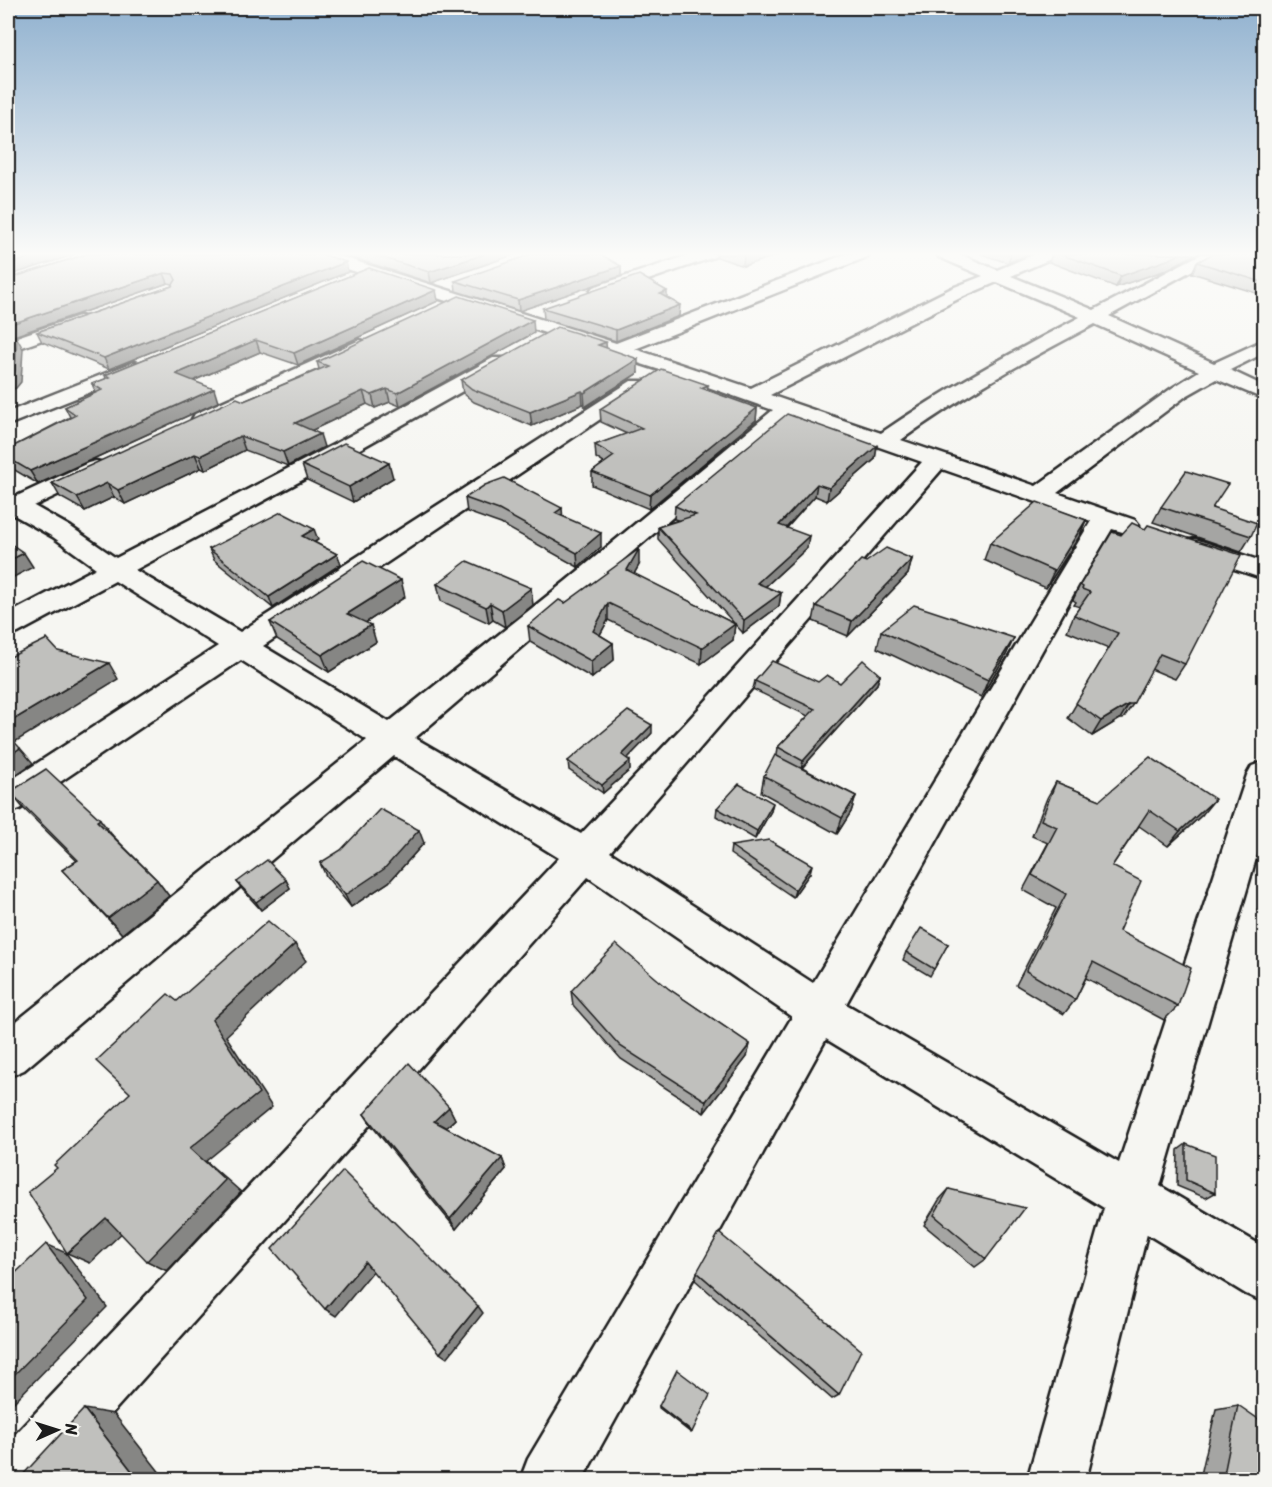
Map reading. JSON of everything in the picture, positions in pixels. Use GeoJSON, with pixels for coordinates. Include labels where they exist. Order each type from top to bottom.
{"type":"FeatureCollection","features":[{"type":"Feature","properties":{"kind":"street"},"geometry":{"type":"LineString","coordinates":[[8,346],[73,323]]}},
{"type":"Feature","properties":{"kind":"street"},"geometry":{"type":"LineString","coordinates":[[8,626],[341,450],[521,350],[548,323]]}},
{"type":"Feature","properties":{"kind":"street"},"geometry":{"type":"LineString","coordinates":[[549,1479],[1064,586],[1123,524],[883,442],[789,407],[616,350],[559,323]]}},
{"type":"Feature","properties":{"kind":"street"},"geometry":{"type":"LineString","coordinates":[[616,350],[684,323]]}},
{"type":"Feature","properties":{"kind":"street"},"geometry":{"type":"LineString","coordinates":[[753,395],[894,323]]}},
{"type":"Feature","properties":{"kind":"street"},"geometry":{"type":"LineString","coordinates":[[883,442],[940,402],[993,370],[1079,323]]}},
{"type":"Feature","properties":{"kind":"street"},"geometry":{"type":"LineString","coordinates":[[1109,323],[1264,393]]}},
{"type":"Feature","properties":{"kind":"street"},"geometry":{"type":"LineString","coordinates":[[186,427],[377,338]]}},
{"type":"Feature","properties":{"kind":"street"},"geometry":{"type":"LineString","coordinates":[[1039,495],[1179,392],[1214,371],[1264,346]]}},
{"type":"Feature","properties":{"kind":"street"},"geometry":{"type":"LineString","coordinates":[[8,420],[150,362]]}},
{"type":"Feature","properties":{"kind":"street"},"geometry":{"type":"LineString","coordinates":[[8,799],[667,366]]}},
{"type":"Feature","properties":{"kind":"street"},"geometry":{"type":"LineString","coordinates":[[8,1055],[789,407]]}},
{"type":"Feature","properties":{"kind":"street"},"geometry":{"type":"LineString","coordinates":[[12,1479],[696,733],[937,460]]}},
{"type":"Feature","properties":{"kind":"street"},"geometry":{"type":"LineString","coordinates":[[10,505],[111,461]]}},
{"type":"Feature","properties":{"kind":"street"},"geometry":{"type":"LineString","coordinates":[[10,505],[62,532],[116,569],[240,646],[584,854],[819,1011],[1264,1275]]}},
{"type":"Feature","properties":{"kind":"street"},"geometry":{"type":"LineString","coordinates":[[1174,541],[1264,571]]}},
{"type":"Feature","properties":{"kind":"street"},"geometry":{"type":"LineString","coordinates":[[1056,1479],[1094,1345],[1132,1197],[1264,775]]}},
{"type":"Feature","properties":{"kind":"building"},"geometry":{"type":"Polygon","coordinates":[[[62,323],[191,323],[104,358],[37,332],[62,323]]]}},
{"type":"Feature","properties":{"kind":"building"},"geometry":{"type":"Polygon","coordinates":[[[232,323],[361,323],[294,353],[256,340],[176,374],[214,389],[30,471],[8,458],[8,449],[76,415],[65,407],[102,390],[92,384],[110,377],[105,375],[232,323]]]}},
{"type":"Feature","properties":{"kind":"building"},"geometry":{"type":"Polygon","coordinates":[[[400,323],[527,323],[397,393],[387,389],[372,395],[363,391],[295,423],[320,434],[283,452],[240,436],[200,456],[195,454],[118,490],[107,483],[77,497],[52,483],[237,398],[244,401],[328,366],[317,362],[400,323]]]}},
{"type":"Feature","properties":{"kind":"building"},"geometry":{"type":"Polygon","coordinates":[[[594,323],[633,323],[616,330],[594,323]]]}},
{"type":"Feature","properties":{"kind":"building"},"geometry":{"type":"Polygon","coordinates":[[[557,327],[606,342],[598,345],[638,359],[584,393],[582,391],[530,412],[472,389],[461,380],[557,327]]]}},
{"type":"Feature","properties":{"kind":"building"},"geometry":{"type":"Polygon","coordinates":[[[17,338],[15,371],[8,377],[8,341],[17,338]]]}},
{"type":"Feature","properties":{"kind":"building"},"geometry":{"type":"Polygon","coordinates":[[[661,369],[708,385],[701,388],[757,408],[650,495],[592,472],[614,456],[595,445],[642,428],[600,409],[661,369]]]}},
{"type":"Feature","properties":{"kind":"building"},"geometry":{"type":"Polygon","coordinates":[[[787,414],[877,446],[829,488],[817,484],[779,525],[809,536],[757,583],[781,593],[744,620],[658,527],[696,515],[675,506],[787,414]]]}},
{"type":"Feature","properties":{"kind":"building"},"geometry":{"type":"Polygon","coordinates":[[[344,443],[389,463],[349,487],[302,465],[344,443]]]}},
{"type":"Feature","properties":{"kind":"building"},"geometry":{"type":"Polygon","coordinates":[[[1186,471],[1228,484],[1212,508],[1257,523],[1251,536],[1161,507],[1186,471]]]}},
{"type":"Feature","properties":{"kind":"building"},"geometry":{"type":"Polygon","coordinates":[[[504,478],[562,508],[555,513],[601,533],[577,553],[499,510],[465,498],[485,485],[504,478]]]}},
{"type":"Feature","properties":{"kind":"building"},"geometry":{"type":"Polygon","coordinates":[[[1037,502],[1086,520],[1054,571],[990,543],[1037,502]]]}},
{"type":"Feature","properties":{"kind":"building"},"geometry":{"type":"Polygon","coordinates":[[[281,512],[314,529],[302,536],[337,554],[269,597],[209,549],[281,512]]]}},
{"type":"Feature","properties":{"kind":"building"},"geometry":{"type":"Polygon","coordinates":[[[1132,523],[1145,529],[1148,525],[1241,555],[1185,664],[1160,654],[1133,704],[1129,704],[1101,721],[1076,703],[1118,633],[1074,615],[1090,592],[1082,589],[1080,585],[1112,532],[1121,535],[1132,523]]]}},
{"type":"Feature","properties":{"kind":"building"},"geometry":{"type":"Polygon","coordinates":[[[8,542],[24,553],[8,561],[8,542]]]}},
{"type":"Feature","properties":{"kind":"building"},"geometry":{"type":"Polygon","coordinates":[[[886,548],[912,559],[852,621],[816,606],[861,560],[866,562],[886,548]]]}},
{"type":"Feature","properties":{"kind":"building"},"geometry":{"type":"Polygon","coordinates":[[[639,549],[627,570],[735,624],[702,648],[608,603],[593,631],[613,643],[591,661],[528,626],[559,600],[565,603],[639,549]]]}},
{"type":"Feature","properties":{"kind":"building"},"geometry":{"type":"Polygon","coordinates":[[[363,561],[401,580],[347,614],[371,625],[322,655],[270,622],[363,561]]]}},
{"type":"Feature","properties":{"kind":"building"},"geometry":{"type":"Polygon","coordinates":[[[467,561],[531,588],[502,610],[490,603],[486,607],[437,584],[467,561]]]}},
{"type":"Feature","properties":{"kind":"building"},"geometry":{"type":"Polygon","coordinates":[[[914,605],[1014,638],[988,680],[881,631],[914,605]]]}},
{"type":"Feature","properties":{"kind":"building"},"geometry":{"type":"Polygon","coordinates":[[[47,639],[58,651],[109,663],[8,723],[8,658],[47,639]]]}},
{"type":"Feature","properties":{"kind":"building"},"geometry":{"type":"Polygon","coordinates":[[[863,660],[880,675],[803,761],[778,747],[815,709],[755,681],[772,661],[818,682],[827,675],[840,683],[863,660]]]}},
{"type":"Feature","properties":{"kind":"building"},"geometry":{"type":"Polygon","coordinates":[[[628,711],[652,725],[622,755],[630,761],[602,785],[568,761],[628,711]]]}},
{"type":"Feature","properties":{"kind":"building"},"geometry":{"type":"Polygon","coordinates":[[[8,735],[20,748],[8,756],[8,735]]]}},
{"type":"Feature","properties":{"kind":"building"},"geometry":{"type":"Polygon","coordinates":[[[775,755],[856,796],[842,818],[764,776],[775,755]]]}},
{"type":"Feature","properties":{"kind":"building"},"geometry":{"type":"Polygon","coordinates":[[[1150,757],[1215,799],[1180,831],[1149,810],[1112,866],[1141,881],[1119,931],[1191,968],[1178,1006],[1093,962],[1075,1000],[1026,971],[1066,894],[1032,875],[1057,827],[1041,820],[1056,782],[1100,800],[1150,757]]]}},
{"type":"Feature","properties":{"kind":"building"},"geometry":{"type":"Polygon","coordinates":[[[46,769],[100,819],[97,821],[157,880],[108,918],[62,870],[78,860],[10,792],[46,769]]]}},
{"type":"Feature","properties":{"kind":"building"},"geometry":{"type":"Polygon","coordinates":[[[739,784],[773,803],[757,831],[717,808],[739,784]]]}},
{"type":"Feature","properties":{"kind":"building"},"geometry":{"type":"Polygon","coordinates":[[[380,809],[419,830],[384,869],[345,895],[320,863],[341,850],[380,809]]]}},
{"type":"Feature","properties":{"kind":"building"},"geometry":{"type":"Polygon","coordinates":[[[769,840],[812,865],[795,890],[731,846],[769,840]]]}},
{"type":"Feature","properties":{"kind":"building"},"geometry":{"type":"Polygon","coordinates":[[[267,860],[286,880],[256,902],[237,882],[267,860]]]}},
{"type":"Feature","properties":{"kind":"building"},"geometry":{"type":"Polygon","coordinates":[[[268,921],[295,944],[212,1020],[259,1093],[190,1148],[225,1180],[147,1261],[106,1218],[67,1253],[28,1192],[57,1168],[54,1165],[130,1093],[96,1061],[168,994],[177,1001],[268,921]]]}},
{"type":"Feature","properties":{"kind":"building"},"geometry":{"type":"Polygon","coordinates":[[[921,928],[948,944],[934,969],[906,952],[921,928]]]}},
{"type":"Feature","properties":{"kind":"building"},"geometry":{"type":"Polygon","coordinates":[[[616,944],[669,989],[750,1044],[706,1101],[620,1046],[571,991],[616,944]]]}},
{"type":"Feature","properties":{"kind":"building"},"geometry":{"type":"Polygon","coordinates":[[[409,1063],[449,1107],[434,1121],[502,1158],[450,1219],[364,1114],[409,1063]]]}},
{"type":"Feature","properties":{"kind":"building"},"geometry":{"type":"Polygon","coordinates":[[[1186,1144],[1215,1155],[1215,1193],[1186,1180],[1186,1144]]]}},
{"type":"Feature","properties":{"kind":"building"},"geometry":{"type":"Polygon","coordinates":[[[343,1171],[478,1306],[440,1353],[365,1262],[325,1309],[272,1249],[343,1171]]]}},
{"type":"Feature","properties":{"kind":"building"},"geometry":{"type":"Polygon","coordinates":[[[949,1189],[1025,1208],[986,1259],[934,1215],[949,1189]]]}},
{"type":"Feature","properties":{"kind":"building"},"geometry":{"type":"Polygon","coordinates":[[[719,1233],[861,1350],[839,1395],[697,1272],[719,1233]]]}},
{"type":"Feature","properties":{"kind":"building"},"geometry":{"type":"Polygon","coordinates":[[[46,1244],[88,1300],[8,1381],[8,1280],[46,1244]]]}},
{"type":"Feature","properties":{"kind":"building"},"geometry":{"type":"Polygon","coordinates":[[[677,1370],[710,1395],[692,1432],[659,1406],[677,1370]]]}},
{"type":"Feature","properties":{"kind":"building"},"geometry":{"type":"Polygon","coordinates":[[[1238,1405],[1264,1423],[1264,1479],[1223,1479],[1238,1405]]]}},
{"type":"Feature","properties":{"kind":"building"},"geometry":{"type":"Polygon","coordinates":[[[84,1409],[138,1479],[19,1479],[84,1409]]]}}]}
